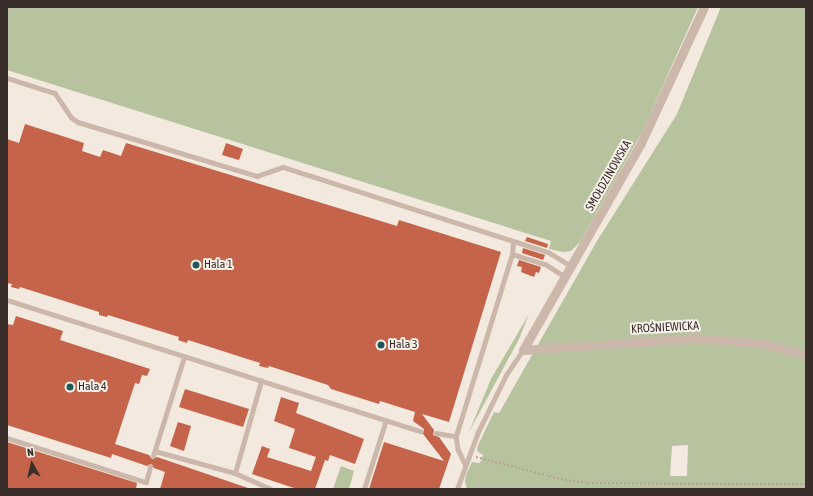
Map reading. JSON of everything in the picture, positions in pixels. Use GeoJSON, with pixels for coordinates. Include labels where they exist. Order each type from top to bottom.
{"type":"FeatureCollection","features":[{"type":"Feature","properties":{"kind":"street","name":"SMOŁDZINOWSKA"},"geometry":{"type":"LineString","coordinates":[[523,350],[641,143],[704,7]]}},
{"type":"Feature","properties":{"kind":"street","name":"KROŚNIEWICKA"},"geometry":{"type":"LineString","coordinates":[[523,350],[703,338],[766,344],[806,355]]}},
{"type":"Feature","properties":{"kind":"lane"},"geometry":{"type":"LineString","coordinates":[[7,78],[56,93],[71,117],[78,122],[257,176],[283,167],[454,220],[513,242],[548,252],[571,266]]}},
{"type":"Feature","properties":{"kind":"lane"},"geometry":{"type":"LineString","coordinates":[[465,464],[458,449],[456,436],[512,254],[513,242]]}},
{"type":"Feature","properties":{"kind":"lane"},"geometry":{"type":"LineString","coordinates":[[512,254],[545,264],[564,276]]}},
{"type":"Feature","properties":{"kind":"lane"},"geometry":{"type":"LineString","coordinates":[[7,300],[421,431]]}},
{"type":"Feature","properties":{"kind":"lane"},"geometry":{"type":"LineString","coordinates":[[457,489],[468,455],[506,375],[523,350]]}},
{"type":"Feature","properties":{"kind":"lane"},"geometry":{"type":"LineString","coordinates":[[153,456],[184,357]]}},
{"type":"Feature","properties":{"kind":"lane"},"geometry":{"type":"LineString","coordinates":[[235,473],[261,380]]}},
{"type":"Feature","properties":{"kind":"lane"},"geometry":{"type":"LineString","coordinates":[[364,489],[386,420]]}},
{"type":"Feature","properties":{"kind":"lane"},"geometry":{"type":"LineString","coordinates":[[436,433],[456,436]]}},
{"type":"Feature","properties":{"kind":"lane"},"geometry":{"type":"LineString","coordinates":[[7,438],[146,482],[150,467]]}},
{"type":"Feature","properties":{"kind":"lane"},"geometry":{"type":"LineString","coordinates":[[155,451],[235,473],[271,489]]}},
{"type":"Feature","properties":{"kind":"path"},"geometry":{"type":"LineString","coordinates":[[468,455],[565,480],[588,482],[806,484]]}},
{"type":"Feature","properties":{"kind":"green space"},"geometry":{"type":"Polygon","coordinates":[[[7,7],[698,7],[643,130],[580,242],[571,251],[563,252],[549,249],[551,241],[7,70],[7,7]]]}},
{"type":"Feature","properties":{"kind":"green space"},"geometry":{"type":"Polygon","coordinates":[[[721,7],[806,7],[806,489],[467,489],[465,482],[466,475],[472,462],[480,463],[483,455],[477,451],[478,445],[494,412],[499,413],[597,241],[677,114],[721,7]],[[688,445],[672,446],[670,476],[687,476],[688,445]]]}},
{"type":"Feature","properties":{"kind":"green space"},"geometry":{"type":"Polygon","coordinates":[[[529,314],[519,339],[469,432],[491,379],[529,314]]]}},
{"type":"Feature","properties":{"kind":"green space"},"geometry":{"type":"Polygon","coordinates":[[[341,466],[354,471],[349,489],[333,489],[341,466]]]}},
{"type":"Feature","properties":{"kind":"building","name":"Hala 1"},"geometry":{"type":"Polygon","coordinates":[[[25,124],[84,143],[82,151],[100,157],[103,150],[121,156],[126,143],[397,226],[399,220],[501,252],[449,422],[422,414],[434,430],[433,435],[439,437],[451,454],[439,489],[369,489],[384,442],[444,461],[423,434],[424,429],[413,421],[415,412],[380,401],[379,404],[331,389],[328,385],[269,366],[268,368],[259,366],[260,363],[188,340],[187,343],[178,340],[179,337],[108,315],[107,317],[99,315],[99,312],[20,287],[19,289],[11,287],[12,284],[7,283],[7,139],[19,143],[25,124]]]}},
{"type":"Feature","properties":{"kind":"building"},"geometry":{"type":"Polygon","coordinates":[[[226,143],[243,149],[239,160],[222,155],[226,143]]]}},
{"type":"Feature","properties":{"kind":"building"},"geometry":{"type":"Polygon","coordinates":[[[527,237],[548,244],[547,248],[525,241],[527,237]]]}},
{"type":"Feature","properties":{"kind":"building"},"geometry":{"type":"Polygon","coordinates":[[[523,248],[545,255],[543,260],[522,253],[523,248]]]}},
{"type":"Feature","properties":{"kind":"building"},"geometry":{"type":"Polygon","coordinates":[[[519,260],[541,267],[539,273],[536,272],[534,277],[521,272],[522,267],[517,266],[519,260]]]}},
{"type":"Feature","properties":{"kind":"building","name":"Hala 4"},"geometry":{"type":"Polygon","coordinates":[[[16,316],[63,331],[60,340],[150,369],[147,376],[142,375],[139,384],[135,383],[115,444],[149,455],[152,459],[157,457],[251,489],[160,489],[165,472],[154,468],[151,464],[147,466],[112,454],[111,458],[7,425],[7,324],[13,325],[16,316]]]}},
{"type":"Feature","properties":{"kind":"building"},"geometry":{"type":"Polygon","coordinates":[[[185,389],[249,409],[243,427],[179,407],[185,389]]]}},
{"type":"Feature","properties":{"kind":"building"},"geometry":{"type":"Polygon","coordinates":[[[281,397],[299,403],[296,413],[364,439],[355,464],[330,455],[328,461],[325,460],[315,489],[297,489],[252,474],[262,446],[270,449],[267,457],[311,471],[316,457],[289,448],[295,429],[274,421],[281,397]]]}},
{"type":"Feature","properties":{"kind":"building"},"geometry":{"type":"Polygon","coordinates":[[[178,422],[191,426],[184,451],[170,446],[178,422]]]}},
{"type":"Feature","properties":{"kind":"building"},"geometry":{"type":"Polygon","coordinates":[[[7,442],[137,483],[136,489],[7,489],[7,442]]]}},
{"type":"Feature","properties":{"kind":"place","name":"Hala 1"},"geometry":{"type":"Point","coordinates":[196,265]}},
{"type":"Feature","properties":{"kind":"place","name":"Hala 3"},"geometry":{"type":"Point","coordinates":[381,345]}},
{"type":"Feature","properties":{"kind":"place","name":"Hala 4"},"geometry":{"type":"Point","coordinates":[70,387]}}]}
